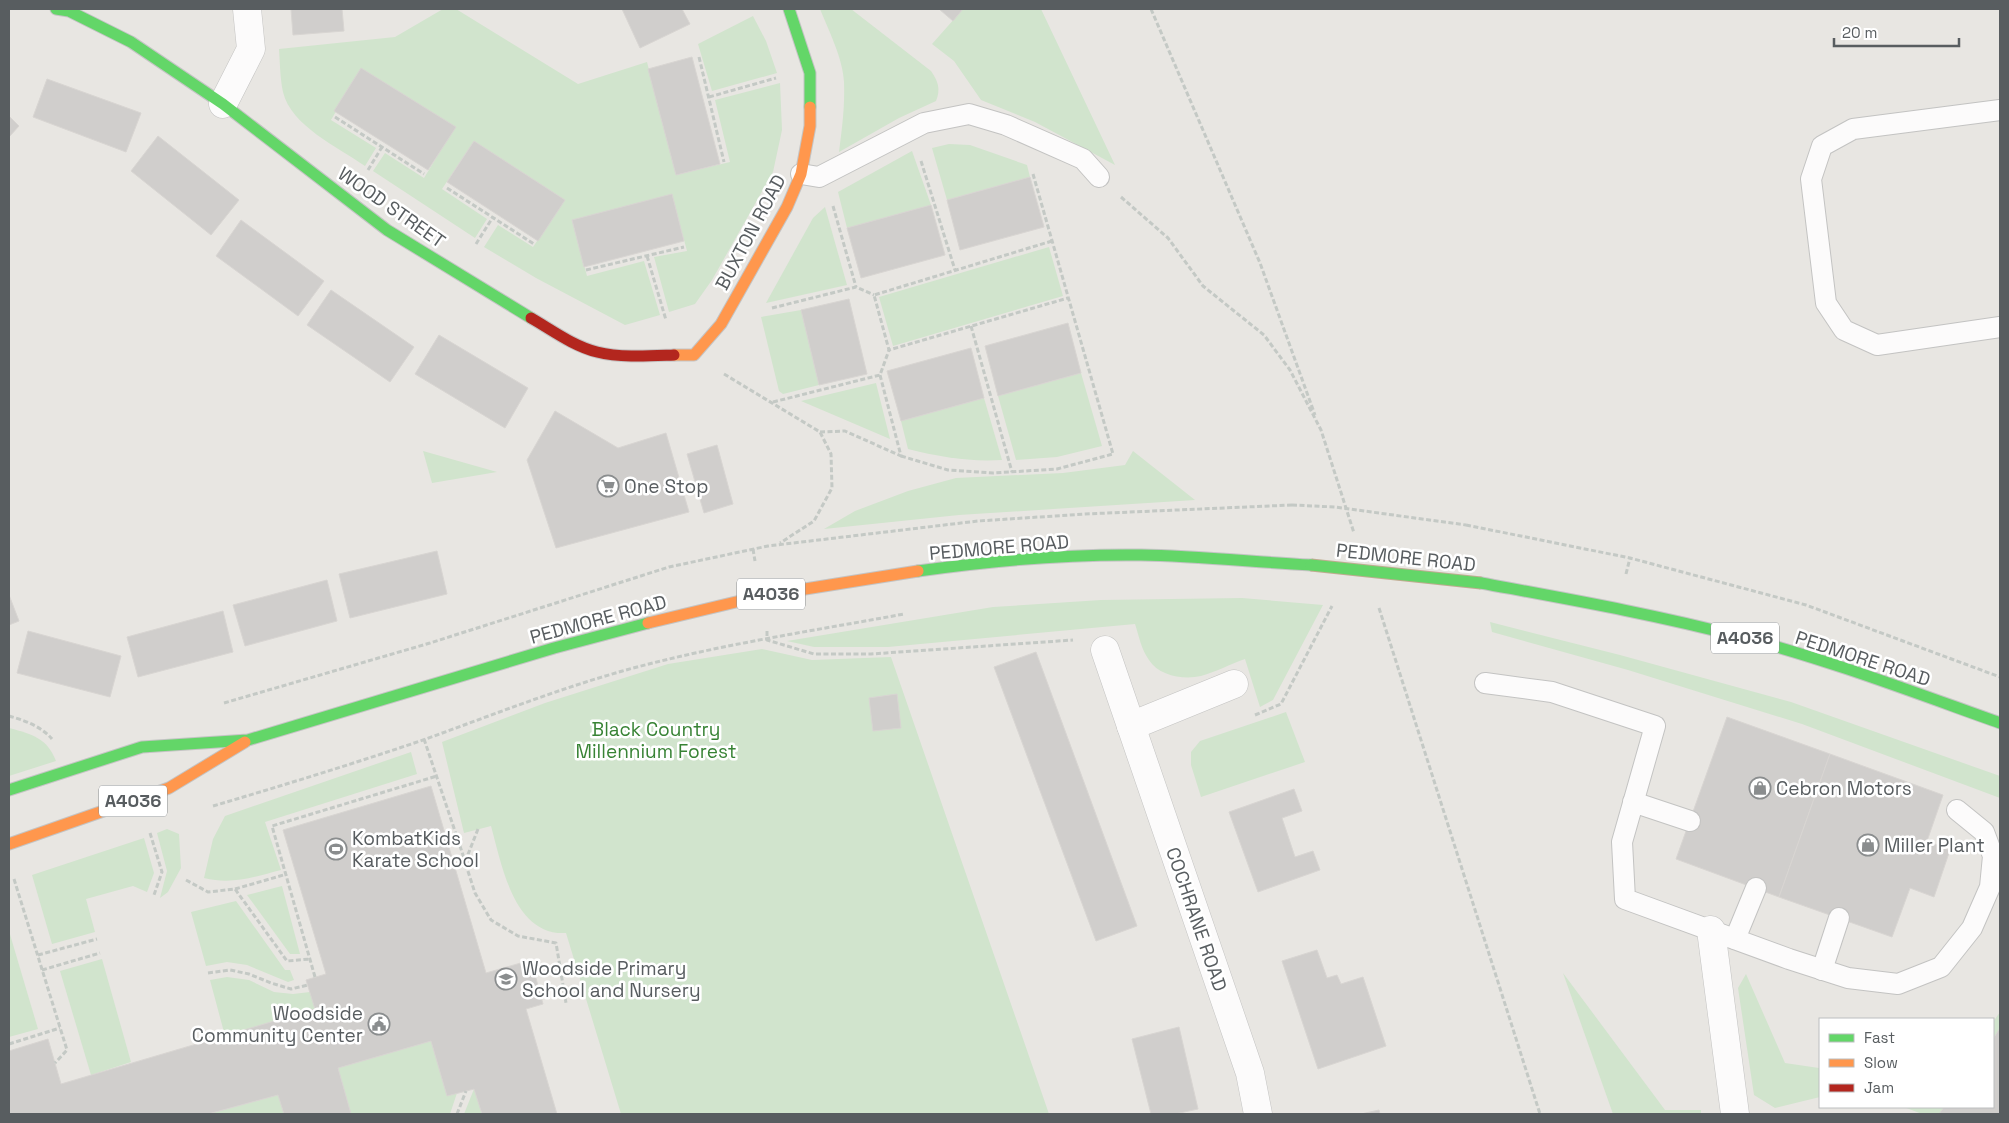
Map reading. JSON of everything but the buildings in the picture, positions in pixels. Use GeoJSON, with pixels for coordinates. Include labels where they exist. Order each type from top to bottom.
{"type":"FeatureCollection","features":[{"type":"Feature","properties":{"kind":"main road","name":"WOOD STREET"},"geometry":{"type":"LineString","coordinates":[[56,9],[69,11],[131,42],[223,104],[387,230],[571,342],[597,352],[635,356],[694,355]]}},
{"type":"Feature","properties":{"kind":"main road","name":"BUXTON ROAD"},"geometry":{"type":"LineString","coordinates":[[694,355],[721,324],[787,207],[800,174],[810,126],[809,68],[789,9]]}},
{"type":"Feature","properties":{"kind":"main road","name":"PEDMORE ROAD"},"geometry":{"type":"LineString","coordinates":[[9,790],[142,747],[248,740],[399,693],[554,648],[667,618],[761,596],[955,566],[1053,558],[1140,555],[1311,565],[1482,583],[1618,608],[1739,637],[1868,675],[2000,723]]}},
{"type":"Feature","properties":{"kind":"main road","name":"A4036"},"geometry":{"type":"LineString","coordinates":[[9,844],[169,788],[248,740]]}},
{"type":"Feature","properties":{"kind":"street"},"geometry":{"type":"LineString","coordinates":[[223,104],[250,49],[247,9]]}},
{"type":"Feature","properties":{"kind":"street","name":"COCHRANE ROAD"},"geometry":{"type":"LineString","coordinates":[[1105,650],[1250,1073],[1258,1114]]}},
{"type":"Feature","properties":{"kind":"street"},"geometry":{"type":"LineString","coordinates":[[1131,726],[1234,684]]}},
{"type":"Feature","properties":{"kind":"street"},"geometry":{"type":"LineString","coordinates":[[1723,934],[1735,1114]]}},
{"type":"Feature","properties":{"kind":"lane"},"geometry":{"type":"LineString","coordinates":[[2000,110],[1853,129],[1822,146],[1811,179],[1826,303],[1844,330],[1877,345],[2000,327]]}},
{"type":"Feature","properties":{"kind":"lane"},"geometry":{"type":"LineString","coordinates":[[800,174],[819,177],[924,123],[970,114],[1006,125],[1082,159],[1098,177]]}},
{"type":"Feature","properties":{"kind":"lane"},"geometry":{"type":"LineString","coordinates":[[1485,683],[1552,692],[1655,726],[1622,842],[1625,899],[1848,978],[1898,984],[1941,967],[1972,928],[1990,887],[1993,856],[1984,832],[1957,810]]}},
{"type":"Feature","properties":{"kind":"lane"},"geometry":{"type":"LineString","coordinates":[[1633,802],[1690,821]]}},
{"type":"Feature","properties":{"kind":"lane"},"geometry":{"type":"LineString","coordinates":[[1723,934],[1756,888]]}},
{"type":"Feature","properties":{"kind":"lane"},"geometry":{"type":"LineString","coordinates":[[1822,970],[1839,918]]}},
{"type":"Feature","properties":{"kind":"path"},"geometry":{"type":"LineString","coordinates":[[1151,9],[1260,263],[1320,430],[1354,533]]}},
{"type":"Feature","properties":{"kind":"path"},"geometry":{"type":"LineString","coordinates":[[698,57],[724,162]]}},
{"type":"Feature","properties":{"kind":"path"},"geometry":{"type":"LineString","coordinates":[[709,97],[809,68]]}},
{"type":"Feature","properties":{"kind":"path"},"geometry":{"type":"LineString","coordinates":[[335,117],[424,174]]}},
{"type":"Feature","properties":{"kind":"path"},"geometry":{"type":"LineString","coordinates":[[920,157],[955,270]]}},
{"type":"Feature","properties":{"kind":"path"},"geometry":{"type":"LineString","coordinates":[[820,432],[844,432],[901,456],[948,470],[1012,472],[1057,469],[1113,454],[1032,167]]}},
{"type":"Feature","properties":{"kind":"path"},"geometry":{"type":"LineString","coordinates":[[1098,177],[1168,238],[1203,286],[1264,335],[1290,370],[1320,430]]}},
{"type":"Feature","properties":{"kind":"path"},"geometry":{"type":"LineString","coordinates":[[447,188],[534,244]]}},
{"type":"Feature","properties":{"kind":"path"},"geometry":{"type":"LineString","coordinates":[[832,204],[856,287]]}},
{"type":"Feature","properties":{"kind":"path"},"geometry":{"type":"LineString","coordinates":[[772,308],[856,287],[874,295],[1052,241]]}},
{"type":"Feature","properties":{"kind":"path"},"geometry":{"type":"LineString","coordinates":[[586,270],[684,247]]}},
{"type":"Feature","properties":{"kind":"path"},"geometry":{"type":"LineString","coordinates":[[647,256],[676,355]]}},
{"type":"Feature","properties":{"kind":"path"},"geometry":{"type":"LineString","coordinates":[[874,295],[889,350],[880,375],[901,456]]}},
{"type":"Feature","properties":{"kind":"path"},"geometry":{"type":"LineString","coordinates":[[889,350],[1068,298]]}},
{"type":"Feature","properties":{"kind":"path"},"geometry":{"type":"LineString","coordinates":[[972,326],[1012,472]]}},
{"type":"Feature","properties":{"kind":"path"},"geometry":{"type":"LineString","coordinates":[[694,355],[820,432],[831,454],[832,488],[814,521],[778,545]]}},
{"type":"Feature","properties":{"kind":"path"},"geometry":{"type":"LineString","coordinates":[[772,402],[880,375]]}},
{"type":"Feature","properties":{"kind":"path"},"geometry":{"type":"LineString","coordinates":[[1292,505],[1335,507],[1466,525],[1630,558],[1806,606],[2000,677]]}},
{"type":"Feature","properties":{"kind":"path"},"geometry":{"type":"LineString","coordinates":[[1376,599],[1540,1114]]}},
{"type":"Feature","properties":{"kind":"path"},"geometry":{"type":"LineString","coordinates":[[1281,704],[1332,606]]}},
{"type":"Feature","properties":{"kind":"path"},"geometry":{"type":"LineString","coordinates":[[207,808],[424,739],[626,670],[692,654],[904,614]]}},
{"type":"Feature","properties":{"kind":"path"},"geometry":{"type":"LineString","coordinates":[[767,640],[814,654],[871,654],[1074,640]]}},
{"type":"Feature","properties":{"kind":"path"},"geometry":{"type":"LineString","coordinates":[[9,716],[23,719],[48,734],[54,741]]}},
{"type":"Feature","properties":{"kind":"path"},"geometry":{"type":"LineString","coordinates":[[424,739],[475,894],[491,920],[518,936],[556,943],[566,1003]]}},
{"type":"Feature","properties":{"kind":"path"},"geometry":{"type":"LineString","coordinates":[[315,977],[272,826],[437,776]]}},
{"type":"Feature","properties":{"kind":"path"},"geometry":{"type":"LineString","coordinates":[[465,862],[478,829]]}},
{"type":"Feature","properties":{"kind":"path"},"geometry":{"type":"LineString","coordinates":[[149,830],[162,872],[154,895]]}},
{"type":"Feature","properties":{"kind":"path"},"geometry":{"type":"LineString","coordinates":[[13,874],[67,1050],[55,1063]]}},
{"type":"Feature","properties":{"kind":"path"},"geometry":{"type":"LineString","coordinates":[[186,880],[208,892],[235,889],[287,874]]}},
{"type":"Feature","properties":{"kind":"path"},"geometry":{"type":"LineString","coordinates":[[235,889],[287,960],[310,959]]}},
{"type":"Feature","properties":{"kind":"path"},"geometry":{"type":"LineString","coordinates":[[38,955],[97,939]]}},
{"type":"Feature","properties":{"kind":"path"},"geometry":{"type":"LineString","coordinates":[[42,970],[100,953]]}},
{"type":"Feature","properties":{"kind":"path"},"geometry":{"type":"LineString","coordinates":[[208,973],[230,970],[249,974],[291,989],[308,985]]}},
{"type":"Feature","properties":{"kind":"path"},"geometry":{"type":"LineString","coordinates":[[9,1044],[60,1028]]}},
{"type":"Feature","properties":{"kind":"path"},"geometry":{"type":"LineString","coordinates":[[457,1114],[466,1091]]}},
{"type":"Feature","properties":{"kind":"green space"},"geometry":{"type":"Polygon","coordinates":[[[443,9],[456,9],[578,84],[647,62],[676,175],[730,162],[715,100],[780,83],[782,130],[773,172],[712,280],[695,304],[669,312],[654,257],[687,251],[672,195],[572,220],[587,276],[644,261],[660,315],[625,325],[536,278],[484,247],[498,225],[533,247],[554,216],[474,141],[442,189],[487,219],[475,238],[373,171],[385,153],[424,178],[455,127],[349,89],[331,120],[376,148],[365,166],[317,135],[295,115],[283,92],[279,49],[395,37],[443,9]]]}},
{"type":"Feature","properties":{"kind":"green space"},"geometry":{"type":"Polygon","coordinates":[[[820,9],[851,9],[931,71],[938,85],[936,101],[899,118],[839,152],[844,109],[843,73],[835,45],[820,9]]]}},
{"type":"Feature","properties":{"kind":"green space"},"geometry":{"type":"Polygon","coordinates":[[[963,9],[1041,9],[1115,165],[1035,122],[981,100],[954,61],[932,44],[963,9]]]}},
{"type":"Feature","properties":{"kind":"green space"},"geometry":{"type":"Polygon","coordinates":[[[753,16],[766,41],[777,73],[712,91],[698,44],[753,16]]]}},
{"type":"Feature","properties":{"kind":"green space"},"geometry":{"type":"Polygon","coordinates":[[[949,144],[970,145],[1027,165],[1030,177],[947,200],[932,148],[949,144]]]}},
{"type":"Feature","properties":{"kind":"green space"},"geometry":{"type":"Polygon","coordinates":[[[912,151],[931,205],[847,228],[838,192],[912,151]]]}},
{"type":"Feature","properties":{"kind":"green space"},"geometry":{"type":"Polygon","coordinates":[[[825,207],[847,285],[766,303],[813,218],[825,207]]]}},
{"type":"Feature","properties":{"kind":"green space"},"geometry":{"type":"Polygon","coordinates":[[[1049,247],[1063,296],[893,346],[879,297],[1049,247]]]}},
{"type":"Feature","properties":{"kind":"green space"},"geometry":{"type":"Polygon","coordinates":[[[801,310],[819,385],[783,394],[779,391],[761,317],[801,310]]]}},
{"type":"Feature","properties":{"kind":"green space"},"geometry":{"type":"Polygon","coordinates":[[[1081,373],[1102,446],[1057,457],[1016,460],[998,396],[1081,373]]]}},
{"type":"Feature","properties":{"kind":"green space"},"geometry":{"type":"Polygon","coordinates":[[[876,383],[890,439],[801,401],[876,383]]]}},
{"type":"Feature","properties":{"kind":"green space"},"geometry":{"type":"Polygon","coordinates":[[[984,398],[1002,460],[955,458],[908,449],[901,421],[984,398]]]}},
{"type":"Feature","properties":{"kind":"green space"},"geometry":{"type":"Polygon","coordinates":[[[423,451],[497,472],[432,483],[423,451]]]}},
{"type":"Feature","properties":{"kind":"green space"},"geometry":{"type":"Polygon","coordinates":[[[1133,451],[1195,500],[959,515],[824,529],[855,511],[908,491],[956,478],[1063,473],[1125,465],[1133,451]]]}},
{"type":"Feature","properties":{"kind":"green space"},"geometry":{"type":"Polygon","coordinates":[[[1242,598],[1323,605],[1273,700],[1260,707],[1245,659],[1201,676],[1172,676],[1159,670],[1146,656],[1135,624],[888,647],[814,647],[787,641],[993,607],[1101,600],[1242,598]]]}},
{"type":"Feature","properties":{"kind":"green space"},"geometry":{"type":"Polygon","coordinates":[[[1490,622],[1791,702],[2000,776],[2000,798],[1802,724],[1628,670],[1492,632],[1490,622]]]}},
{"type":"Feature","properties":{"kind":"green space","name":"Black Country Millennium Forest"},"geometry":{"type":"Polygon","coordinates":[[[762,649],[812,660],[891,657],[1049,1114],[621,1114],[566,933],[548,931],[534,923],[522,911],[513,896],[506,878],[491,826],[464,833],[442,742],[545,703],[668,664],[762,649]],[[897,694],[869,698],[873,731],[901,728],[897,694]]]}},
{"type":"Feature","properties":{"kind":"green space"},"geometry":{"type":"Polygon","coordinates":[[[1286,712],[1305,762],[1201,797],[1191,765],[1191,752],[1200,741],[1286,712]]]}},
{"type":"Feature","properties":{"kind":"green space"},"geometry":{"type":"Polygon","coordinates":[[[9,728],[38,738],[48,747],[56,761],[9,776],[9,728]]]}},
{"type":"Feature","properties":{"kind":"green space"},"geometry":{"type":"Polygon","coordinates":[[[411,752],[417,774],[265,822],[281,870],[234,880],[224,881],[204,878],[213,839],[225,816],[411,752]]]}},
{"type":"Feature","properties":{"kind":"green space"},"geometry":{"type":"Polygon","coordinates":[[[167,829],[179,834],[181,868],[168,892],[160,898],[167,871],[157,833],[167,829]]]}},
{"type":"Feature","properties":{"kind":"green space"},"geometry":{"type":"Polygon","coordinates":[[[144,838],[154,873],[147,892],[133,886],[86,899],[95,932],[52,944],[32,875],[144,838]]]}},
{"type":"Feature","properties":{"kind":"green space"},"geometry":{"type":"Polygon","coordinates":[[[282,886],[300,954],[290,954],[247,895],[282,886]]]}},
{"type":"Feature","properties":{"kind":"green space"},"geometry":{"type":"Polygon","coordinates":[[[236,901],[285,970],[290,970],[294,980],[288,982],[247,965],[227,962],[206,966],[191,912],[236,901]]]}},
{"type":"Feature","properties":{"kind":"green space"},"geometry":{"type":"Polygon","coordinates":[[[9,931],[38,1029],[9,1037],[9,931]]]}},
{"type":"Feature","properties":{"kind":"green space"},"geometry":{"type":"Polygon","coordinates":[[[102,959],[131,1062],[91,1075],[60,971],[102,959]]]}},
{"type":"Feature","properties":{"kind":"green space"},"geometry":{"type":"Polygon","coordinates":[[[1563,973],[1665,1110],[1701,1110],[1701,1114],[1613,1114],[1563,973]]]}},
{"type":"Feature","properties":{"kind":"green space"},"geometry":{"type":"Polygon","coordinates":[[[1746,974],[1785,1063],[1819,1068],[1819,1097],[1775,1108],[1754,1095],[1738,988],[1746,974]]]}},
{"type":"Feature","properties":{"kind":"green space"},"geometry":{"type":"Polygon","coordinates":[[[227,977],[249,980],[274,992],[293,994],[310,992],[315,1009],[225,1036],[210,980],[227,977]]]}},
{"type":"Feature","properties":{"kind":"green space"},"geometry":{"type":"Polygon","coordinates":[[[2000,1012],[2000,1028],[1994,1037],[1994,1021],[2000,1012]]]}},
{"type":"Feature","properties":{"kind":"green space"},"geometry":{"type":"Polygon","coordinates":[[[431,1041],[447,1096],[457,1093],[450,1114],[351,1114],[338,1068],[431,1041]]]}},
{"type":"Feature","properties":{"kind":"green space"},"geometry":{"type":"Polygon","coordinates":[[[474,1089],[482,1114],[464,1114],[474,1089]]]}},
{"type":"Feature","properties":{"kind":"green space"},"geometry":{"type":"Polygon","coordinates":[[[278,1095],[284,1114],[208,1114],[278,1095]]]}},
{"type":"Feature","properties":{"kind":"green space"},"geometry":{"type":"Polygon","coordinates":[[[1907,1108],[1943,1108],[1939,1114],[1922,1114],[1907,1108]]]}},
{"type":"Feature","properties":{"kind":"traffic: fast"},"geometry":{"type":"LineString","coordinates":[[56,9],[69,11],[131,42],[223,104],[387,230],[531,318]]}},
{"type":"Feature","properties":{"kind":"traffic: fast"},"geometry":{"type":"LineString","coordinates":[[789,9],[810,73],[810,107]]}},
{"type":"Feature","properties":{"kind":"traffic: fast"},"geometry":{"type":"LineString","coordinates":[[918,571],[1029,559],[1114,555],[1183,557],[1311,565]]}},
{"type":"Feature","properties":{"kind":"traffic: fast"},"geometry":{"type":"LineString","coordinates":[[1311,565],[1481,583]]}},
{"type":"Feature","properties":{"kind":"traffic: fast"},"geometry":{"type":"LineString","coordinates":[[1481,583],[1642,614],[1771,645],[1837,665],[2000,723]]}},
{"type":"Feature","properties":{"kind":"traffic: fast"},"geometry":{"type":"LineString","coordinates":[[9,790],[142,747],[248,740],[554,648],[648,623]]}},
{"type":"Feature","properties":{"kind":"traffic: slow"},"geometry":{"type":"LineString","coordinates":[[674,355],[694,355],[721,324],[787,207],[801,174],[810,126],[810,107]]}},
{"type":"Feature","properties":{"kind":"traffic: slow"},"geometry":{"type":"LineString","coordinates":[[648,623],[761,596],[918,571]]}},
{"type":"Feature","properties":{"kind":"traffic: slow"},"geometry":{"type":"LineString","coordinates":[[9,844],[169,788],[245,742]]}},
{"type":"Feature","properties":{"kind":"traffic: jam"},"geometry":{"type":"LineString","coordinates":[[531,318],[571,342],[597,352],[625,356],[674,355]]}},
{"type":"Feature","properties":{"kind":"place","name":"One Stop"},"geometry":{"type":"Point","coordinates":[608,486]}},
{"type":"Feature","properties":{"kind":"place","name":"Cebron Motors"},"geometry":{"type":"Point","coordinates":[1760,788]}},
{"type":"Feature","properties":{"kind":"place","name":"Miller Plant"},"geometry":{"type":"Point","coordinates":[1868,845]}},
{"type":"Feature","properties":{"kind":"place","name":"KombatKids Karate School"},"geometry":{"type":"Point","coordinates":[336,849]}},
{"type":"Feature","properties":{"kind":"place","name":"Woodside Primary School and Nursery"},"geometry":{"type":"Point","coordinates":[506,979]}},
{"type":"Feature","properties":{"kind":"place","name":"Woodside Community Center"},"geometry":{"type":"Point","coordinates":[379,1024]}}]}
